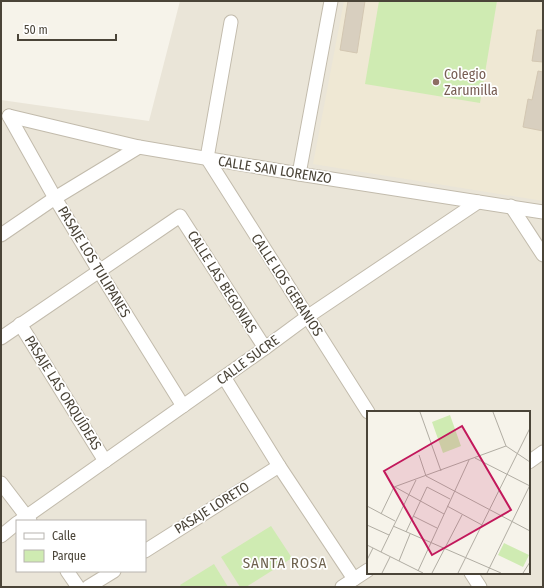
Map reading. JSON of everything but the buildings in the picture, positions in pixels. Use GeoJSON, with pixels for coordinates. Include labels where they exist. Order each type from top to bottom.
{"type":"FeatureCollection","features":[{"type":"Feature","properties":{"kind":"street"},"geometry":{"type":"LineString","coordinates":[[300,174],[332,1]]}},
{"type":"Feature","properties":{"kind":"street"},"geometry":{"type":"LineString","coordinates":[[207,158],[231,22]]}},
{"type":"Feature","properties":{"kind":"street","name":"CALLE SAN LORENZO"},"geometry":{"type":"LineString","coordinates":[[5,118],[139,147],[543,212]]}},
{"type":"Feature","properties":{"kind":"street","name":"PASAJE LOS TULIPANES"},"geometry":{"type":"LineString","coordinates":[[5,118],[183,406]]}},
{"type":"Feature","properties":{"kind":"street"},"geometry":{"type":"LineString","coordinates":[[1,235],[55,198],[139,147]]}},
{"type":"Feature","properties":{"kind":"street","name":"CALLE LOS GERANIOS"},"geometry":{"type":"LineString","coordinates":[[207,158],[367,411]]}},
{"type":"Feature","properties":{"kind":"street","name":"CALLE SUCRE"},"geometry":{"type":"LineString","coordinates":[[23,520],[308,317],[478,202]]}},
{"type":"Feature","properties":{"kind":"street"},"geometry":{"type":"LineString","coordinates":[[511,206],[543,255]]}},
{"type":"Feature","properties":{"kind":"street","name":"CALLE LAS BEGONIAS"},"geometry":{"type":"LineString","coordinates":[[99,271],[180,216],[265,348]]}},
{"type":"Feature","properties":{"kind":"street"},"geometry":{"type":"LineString","coordinates":[[1,338],[99,271]]}},
{"type":"Feature","properties":{"kind":"street","name":"PASAJE LAS ORQUÍDEAS"},"geometry":{"type":"LineString","coordinates":[[20,324],[105,461]]}},
{"type":"Feature","properties":{"kind":"street"},"geometry":{"type":"LineString","coordinates":[[224,377],[279,466],[354,579]]}},
{"type":"Feature","properties":{"kind":"street"},"geometry":{"type":"LineString","coordinates":[[530,461],[543,452]]}},
{"type":"Feature","properties":{"kind":"street","name":"PASAJE LORETO"},"geometry":{"type":"LineString","coordinates":[[146,550],[279,466]]}},
{"type":"Feature","properties":{"kind":"street"},"geometry":{"type":"LineString","coordinates":[[1,483],[23,520]]}},
{"type":"Feature","properties":{"kind":"street","name":"CALLE SUCRE"},"geometry":{"type":"LineString","coordinates":[[1,536],[16,525]]}},
{"type":"Feature","properties":{"kind":"street"},"geometry":{"type":"LineString","coordinates":[[342,587],[367,571]]}},
{"type":"Feature","properties":{"kind":"street"},"geometry":{"type":"LineString","coordinates":[[68,572],[78,587]]}},
{"type":"Feature","properties":{"kind":"street"},"geometry":{"type":"LineString","coordinates":[[88,587],[112,572]]}},
{"type":"Feature","properties":{"kind":"street"},"geometry":{"type":"LineString","coordinates":[[472,574],[480,587]]}},
{"type":"Feature","properties":{"kind":"shaded area"},"geometry":{"type":"Polygon","coordinates":[[[180,1],[543,1],[543,587],[1,587],[1,100],[149,121],[180,1]]]}},
{"type":"Feature","properties":{"kind":"shaded area","name":"Colegio Zarumilla"},"geometry":{"type":"Polygon","coordinates":[[[344,1],[543,1],[543,201],[313,164],[344,1]]]}},
{"type":"Feature","properties":{"kind":"green space"},"geometry":{"type":"Polygon","coordinates":[[[379,1],[497,1],[480,103],[365,84],[379,1]]]}},
{"type":"Feature","properties":{"kind":"green space"},"geometry":{"type":"Polygon","coordinates":[[[271,526],[292,558],[246,587],[240,587],[221,557],[271,526]]]}},
{"type":"Feature","properties":{"kind":"green space"},"geometry":{"type":"Polygon","coordinates":[[[214,564],[228,587],[181,587],[180,585],[214,564]]]}},
{"type":"Feature","properties":{"kind":"place","name":"Colegio Zarumilla"},"geometry":{"type":"Point","coordinates":[436,82]}},
{"type":"Feature","properties":{"kind":"district","name":"SANTA ROSA"},"geometry":{"type":"Point","coordinates":[285,563]}}]}
